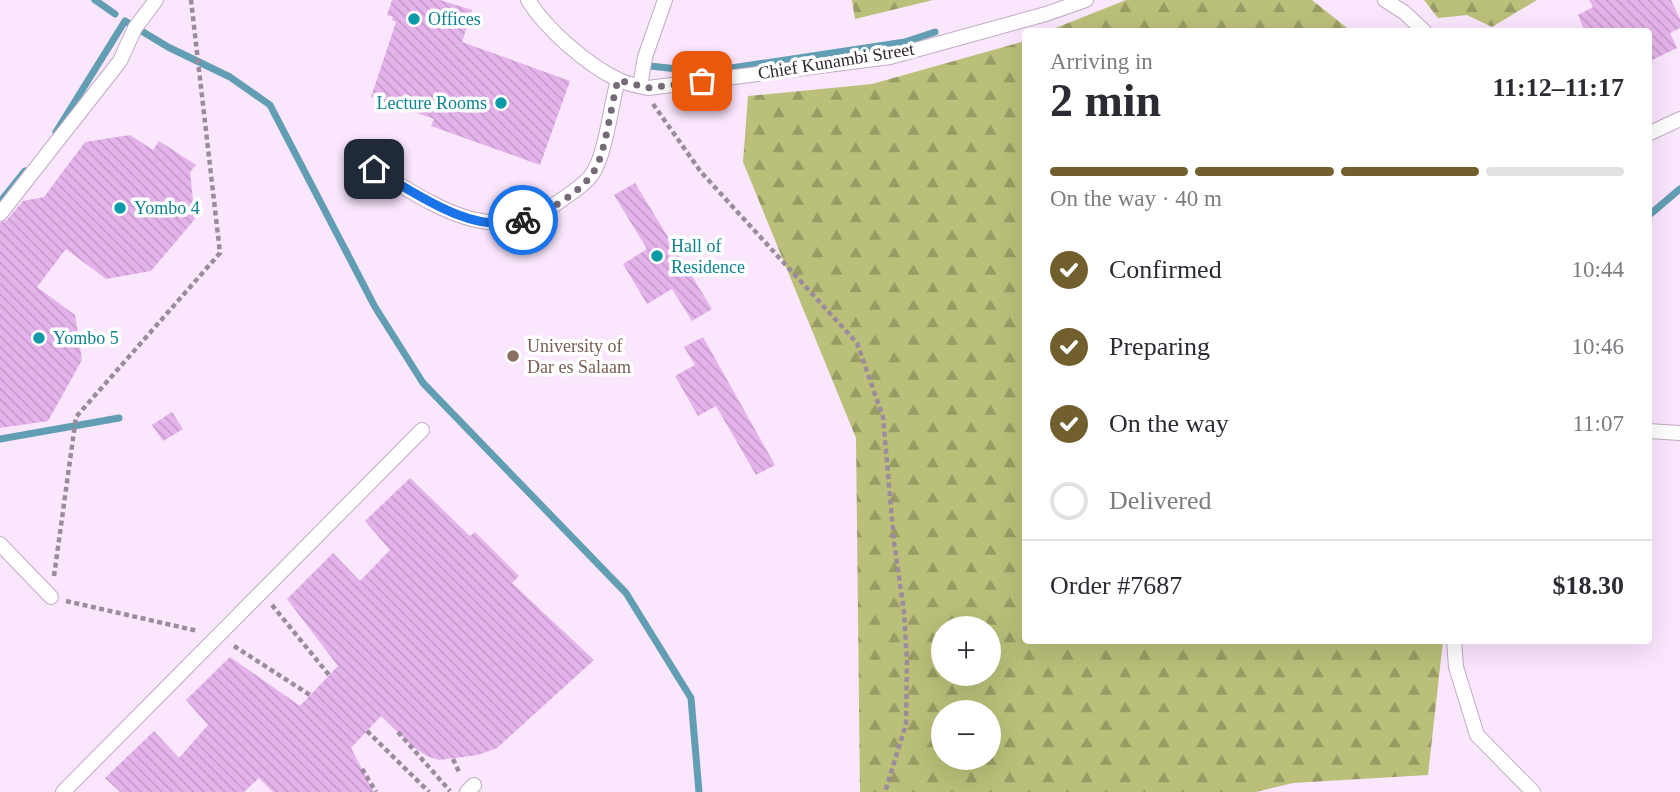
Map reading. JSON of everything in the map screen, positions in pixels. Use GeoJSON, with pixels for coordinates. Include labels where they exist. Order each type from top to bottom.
{"type":"FeatureCollection","features":[{"type":"Feature","properties":{"kind":"lane"},"geometry":{"type":"LineString","coordinates":[[0,214],[120,61],[135,28],[156,0]]}},
{"type":"Feature","properties":{"kind":"lane","name":"Chief Kunambi Street"},"geometry":{"type":"LineString","coordinates":[[528,0],[539,18],[570,46],[618,80],[648,88],[890,57],[1046,14],[1086,0]]}},
{"type":"Feature","properties":{"kind":"lane"},"geometry":{"type":"LineString","coordinates":[[640,86],[645,57],[665,0]]}},
{"type":"Feature","properties":{"kind":"lane"},"geometry":{"type":"LineString","coordinates":[[1385,0],[1421,28]]}},
{"type":"Feature","properties":{"kind":"lane"},"geometry":{"type":"LineString","coordinates":[[374,169],[457,215],[512,223],[533,216],[552,206],[591,176],[599,160],[618,80]]}},
{"type":"Feature","properties":{"kind":"lane"},"geometry":{"type":"LineString","coordinates":[[1652,132],[1680,119]]}},
{"type":"Feature","properties":{"kind":"lane"},"geometry":{"type":"LineString","coordinates":[[63,792],[422,430]]}},
{"type":"Feature","properties":{"kind":"lane"},"geometry":{"type":"LineString","coordinates":[[1652,431],[1680,433]]}},
{"type":"Feature","properties":{"kind":"lane"},"geometry":{"type":"LineString","coordinates":[[0,544],[51,597]]}},
{"type":"Feature","properties":{"kind":"lane"},"geometry":{"type":"LineString","coordinates":[[1454,644],[1456,667],[1477,735],[1534,792]]}},
{"type":"Feature","properties":{"kind":"path"},"geometry":{"type":"LineString","coordinates":[[191,0],[220,253],[76,417],[51,597],[218,635],[310,695]]}},
{"type":"Feature","properties":{"kind":"path"},"geometry":{"type":"LineString","coordinates":[[640,86],[701,172],[857,343],[883,417],[907,661],[906,724],[885,792]]}},
{"type":"Feature","properties":{"kind":"path"},"geometry":{"type":"LineString","coordinates":[[262,592],[329,675]]}},
{"type":"Feature","properties":{"kind":"path"},"geometry":{"type":"LineString","coordinates":[[367,730],[429,792]]}},
{"type":"Feature","properties":{"kind":"path"},"geometry":{"type":"LineString","coordinates":[[398,733],[450,792]]}},
{"type":"Feature","properties":{"kind":"path"},"geometry":{"type":"LineString","coordinates":[[362,769],[376,792]]}},
{"type":"Feature","properties":{"kind":"green space"},"geometry":{"type":"Polygon","coordinates":[[[852,0],[933,0],[855,19],[852,0]]]}},
{"type":"Feature","properties":{"kind":"green space"},"geometry":{"type":"Polygon","coordinates":[[[1126,0],[1312,0],[1347,28],[1056,28],[1126,0]]]}},
{"type":"Feature","properties":{"kind":"green space"},"geometry":{"type":"Polygon","coordinates":[[[1424,0],[1537,0],[1492,27],[1467,15],[1438,18],[1424,0]]]}},
{"type":"Feature","properties":{"kind":"green space"},"geometry":{"type":"Polygon","coordinates":[[[1022,42],[1022,644],[1443,644],[1428,775],[1293,783],[1256,792],[860,792],[856,438],[743,162],[748,96],[872,84],[1022,42]]]}},
{"type":"Feature","properties":{"kind":"building"},"geometry":{"type":"Polygon","coordinates":[[[392,0],[440,0],[472,10],[462,42],[570,81],[540,165],[431,126],[434,119],[371,97],[396,22],[392,20],[393,17],[387,15],[392,0]]]}},
{"type":"Feature","properties":{"kind":"building"},"geometry":{"type":"Polygon","coordinates":[[[1589,0],[1671,0],[1680,19],[1680,28],[1670,33],[1677,48],[1652,60],[1652,28],[1583,28],[1578,15],[1593,7],[1589,0]]]}},
{"type":"Feature","properties":{"kind":"building"},"geometry":{"type":"Polygon","coordinates":[[[130,135],[153,150],[159,141],[196,165],[190,172],[195,219],[151,271],[106,279],[66,249],[37,287],[75,315],[82,360],[48,421],[0,428],[0,223],[7,220],[23,201],[44,197],[85,142],[130,135]]]}},
{"type":"Feature","properties":{"kind":"building","name":"Hall of Residence"},"geometry":{"type":"Polygon","coordinates":[[[635,183],[712,309],[692,321],[672,289],[647,304],[623,264],[647,249],[614,195],[635,183]]]}},
{"type":"Feature","properties":{"kind":"building"},"geometry":{"type":"Polygon","coordinates":[[[703,337],[775,465],[756,475],[716,406],[698,416],[675,376],[695,365],[684,347],[703,337]]]}},
{"type":"Feature","properties":{"kind":"building"},"geometry":{"type":"Polygon","coordinates":[[[172,412],[183,429],[163,441],[152,425],[172,412]]]}},
{"type":"Feature","properties":{"kind":"building"},"geometry":{"type":"Polygon","coordinates":[[[410,478],[470,536],[475,532],[519,576],[512,583],[594,660],[497,748],[478,755],[439,760],[427,756],[413,747],[381,716],[351,748],[374,792],[273,792],[259,778],[244,792],[120,792],[105,778],[154,731],[179,758],[208,725],[186,700],[230,657],[300,706],[338,666],[287,599],[333,553],[360,581],[390,550],[365,521],[410,478]]]}},
{"type":"Feature","properties":{"kind":"waterway"},"geometry":{"type":"LineString","coordinates":[[95,0],[115,14]]}},
{"type":"Feature","properties":{"kind":"waterway"},"geometry":{"type":"LineString","coordinates":[[56,132],[125,21],[168,47],[230,77],[270,105],[375,307],[423,383],[626,593],[691,698],[699,792]]}},
{"type":"Feature","properties":{"kind":"waterway"},"geometry":{"type":"LineString","coordinates":[[650,66],[705,72],[905,42],[935,32]]}},
{"type":"Feature","properties":{"kind":"waterway"},"geometry":{"type":"LineString","coordinates":[[0,202],[25,171]]}},
{"type":"Feature","properties":{"kind":"waterway"},"geometry":{"type":"LineString","coordinates":[[1652,213],[1680,189]]}},
{"type":"Feature","properties":{"kind":"waterway"},"geometry":{"type":"LineString","coordinates":[[0,439],[119,418]]}},
{"type":"Feature","properties":{"kind":"way so far"},"geometry":{"type":"LineString","coordinates":[[523,220],[552,206],[591,176],[599,160],[618,80],[648,88],[702,81]]}},
{"type":"Feature","properties":{"kind":"place","name":"Offices"},"geometry":{"type":"Point","coordinates":[414,19]}},
{"type":"Feature","properties":{"kind":"place","name":"Lecture Rooms"},"geometry":{"type":"Point","coordinates":[501,103]}},
{"type":"Feature","properties":{"kind":"place","name":"Yombo 4"},"geometry":{"type":"Point","coordinates":[120,208]}},
{"type":"Feature","properties":{"kind":"place","name":"Hall of Residence"},"geometry":{"type":"Point","coordinates":[657,256]}},
{"type":"Feature","properties":{"kind":"place","name":"Yombo 5"},"geometry":{"type":"Point","coordinates":[39,338]}},
{"type":"Feature","properties":{"kind":"place","name":"University of Dar es Salaam"},"geometry":{"type":"Point","coordinates":[513,356]}},
{"type":"Feature","properties":{"kind":"route"},"geometry":{"type":"LineString","coordinates":[[374,169],[457,215],[491,222],[512,223],[523,220]]}}]}
